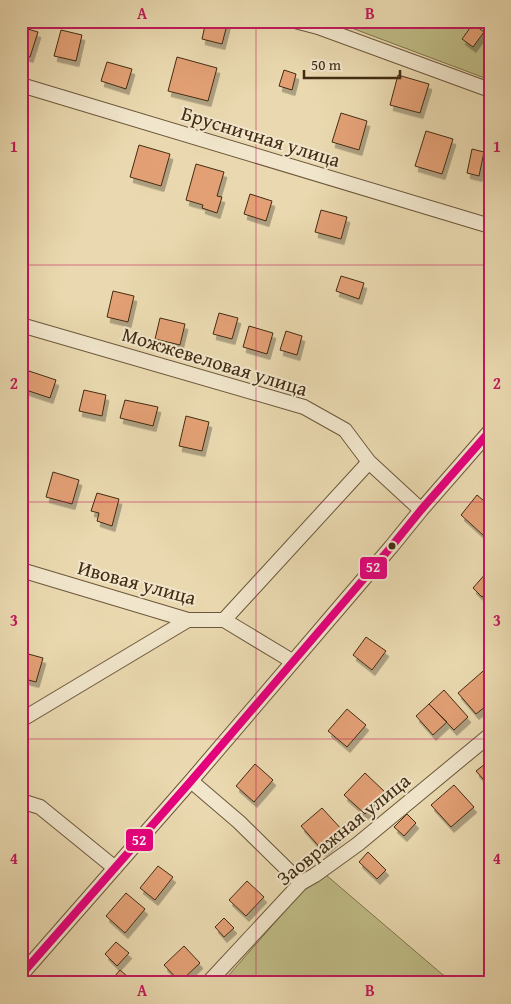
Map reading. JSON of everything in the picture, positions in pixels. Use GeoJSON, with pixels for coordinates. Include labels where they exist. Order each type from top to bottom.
{"type":"FeatureCollection","features":[{"type":"Feature","properties":{"kind":"street"},"geometry":{"type":"LineString","coordinates":[[295,21],[318,27],[490,90]]}},
{"type":"Feature","properties":{"kind":"street","name":"Брусничная улица"},"geometry":{"type":"LineString","coordinates":[[21,85],[490,226]]}},
{"type":"Feature","properties":{"kind":"street","name":"Можжевеловая улица"},"geometry":{"type":"LineString","coordinates":[[21,325],[304,407],[345,430],[369,462],[420,510]]}},
{"type":"Feature","properties":{"kind":"street"},"geometry":{"type":"LineString","coordinates":[[21,975],[191,781],[420,510],[490,431]]}},
{"type":"Feature","properties":{"kind":"street"},"geometry":{"type":"LineString","coordinates":[[292,662],[224,620],[369,462]]}},
{"type":"Feature","properties":{"kind":"street","name":"Ивовая улица"},"geometry":{"type":"LineString","coordinates":[[21,570],[188,620],[224,620]]}},
{"type":"Feature","properties":{"kind":"street"},"geometry":{"type":"LineString","coordinates":[[21,720],[188,620]]}},
{"type":"Feature","properties":{"kind":"street","name":"Заовражная улица"},"geometry":{"type":"LineString","coordinates":[[208,983],[301,883],[358,844],[490,735]]}},
{"type":"Feature","properties":{"kind":"street"},"geometry":{"type":"LineString","coordinates":[[191,781],[239,822],[301,883]]}},
{"type":"Feature","properties":{"kind":"street"},"geometry":{"type":"LineString","coordinates":[[21,801],[40,807],[115,868]]}},
{"type":"Feature","properties":{"kind":"shaded area"},"geometry":{"type":"Polygon","coordinates":[[[333,21],[490,21],[490,80],[333,21]]]}},
{"type":"Feature","properties":{"kind":"shaded area"},"geometry":{"type":"Polygon","coordinates":[[[326,875],[443,975],[471,983],[222,983],[306,887],[326,875]]]}},
{"type":"Feature","properties":{"kind":"building"},"geometry":{"type":"Polygon","coordinates":[[[206,21],[228,21],[222,44],[202,39],[206,21]]]}},
{"type":"Feature","properties":{"kind":"building"},"geometry":{"type":"Polygon","coordinates":[[[473,24],[484,32],[473,47],[462,39],[473,24]]]}},
{"type":"Feature","properties":{"kind":"building"},"geometry":{"type":"Polygon","coordinates":[[[21,27],[38,32],[30,57],[21,54],[21,27]]]}},
{"type":"Feature","properties":{"kind":"building"},"geometry":{"type":"Polygon","coordinates":[[[61,30],[82,35],[76,61],[54,56],[61,30]]]}},
{"type":"Feature","properties":{"kind":"building"},"geometry":{"type":"Polygon","coordinates":[[[177,57],[217,68],[208,101],[168,91],[177,57]]]}},
{"type":"Feature","properties":{"kind":"building"},"geometry":{"type":"Polygon","coordinates":[[[107,62],[132,69],[126,89],[101,81],[107,62]]]}},
{"type":"Feature","properties":{"kind":"building"},"geometry":{"type":"Polygon","coordinates":[[[284,70],[296,74],[292,90],[279,86],[284,70]]]}},
{"type":"Feature","properties":{"kind":"building"},"geometry":{"type":"Polygon","coordinates":[[[398,75],[429,84],[420,113],[390,105],[398,75]]]}},
{"type":"Feature","properties":{"kind":"building"},"geometry":{"type":"Polygon","coordinates":[[[341,113],[367,121],[359,150],[332,142],[341,113]]]}},
{"type":"Feature","properties":{"kind":"building"},"geometry":{"type":"Polygon","coordinates":[[[426,131],[453,139],[442,174],[415,166],[426,131]]]}},
{"type":"Feature","properties":{"kind":"building"},"geometry":{"type":"Polygon","coordinates":[[[139,145],[170,154],[161,186],[130,177],[139,145]]]}},
{"type":"Feature","properties":{"kind":"building"},"geometry":{"type":"Polygon","coordinates":[[[472,149],[484,152],[479,176],[467,173],[472,149]]]}},
{"type":"Feature","properties":{"kind":"building"},"geometry":{"type":"Polygon","coordinates":[[[196,164],[224,172],[217,196],[222,197],[217,213],[202,208],[203,205],[186,200],[196,164]]]}},
{"type":"Feature","properties":{"kind":"building"},"geometry":{"type":"Polygon","coordinates":[[[250,194],[272,201],[266,221],[244,214],[250,194]]]}},
{"type":"Feature","properties":{"kind":"building"},"geometry":{"type":"Polygon","coordinates":[[[321,210],[347,217],[341,239],[315,232],[321,210]]]}},
{"type":"Feature","properties":{"kind":"building"},"geometry":{"type":"Polygon","coordinates":[[[341,276],[364,283],[359,299],[336,291],[341,276]]]}},
{"type":"Feature","properties":{"kind":"building"},"geometry":{"type":"Polygon","coordinates":[[[113,291],[134,296],[128,322],[107,317],[113,291]]]}},
{"type":"Feature","properties":{"kind":"building"},"geometry":{"type":"Polygon","coordinates":[[[219,313],[238,318],[232,339],[213,334],[219,313]]]}},
{"type":"Feature","properties":{"kind":"building"},"geometry":{"type":"Polygon","coordinates":[[[160,318],[185,324],[180,345],[155,339],[160,318]]]}},
{"type":"Feature","properties":{"kind":"building"},"geometry":{"type":"Polygon","coordinates":[[[249,326],[273,333],[267,354],[243,347],[249,326]]]}},
{"type":"Feature","properties":{"kind":"building"},"geometry":{"type":"Polygon","coordinates":[[[286,331],[302,336],[297,355],[280,350],[286,331]]]}},
{"type":"Feature","properties":{"kind":"building"},"geometry":{"type":"Polygon","coordinates":[[[29,371],[56,380],[50,398],[23,389],[29,371]]]}},
{"type":"Feature","properties":{"kind":"building"},"geometry":{"type":"Polygon","coordinates":[[[84,390],[106,395],[102,416],[79,411],[84,390]]]}},
{"type":"Feature","properties":{"kind":"building"},"geometry":{"type":"Polygon","coordinates":[[[125,400],[158,407],[153,426],[120,418],[125,400]]]}},
{"type":"Feature","properties":{"kind":"building"},"geometry":{"type":"Polygon","coordinates":[[[186,416],[209,422],[202,451],[179,446],[186,416]]]}},
{"type":"Feature","properties":{"kind":"building"},"geometry":{"type":"Polygon","coordinates":[[[53,472],[79,480],[72,504],[46,497],[53,472]]]}},
{"type":"Feature","properties":{"kind":"building"},"geometry":{"type":"Polygon","coordinates":[[[97,493],[119,499],[112,526],[97,521],[99,513],[91,511],[97,493]]]}},
{"type":"Feature","properties":{"kind":"building"},"geometry":{"type":"Polygon","coordinates":[[[477,495],[490,506],[490,527],[483,535],[461,515],[477,495]]]}},
{"type":"Feature","properties":{"kind":"building"},"geometry":{"type":"Polygon","coordinates":[[[487,572],[490,574],[490,588],[482,597],[473,588],[487,572]]]}},
{"type":"Feature","properties":{"kind":"building"},"geometry":{"type":"Polygon","coordinates":[[[366,637],[386,651],[372,670],[353,655],[366,637]]]}},
{"type":"Feature","properties":{"kind":"building"},"geometry":{"type":"Polygon","coordinates":[[[21,652],[43,658],[36,682],[21,678],[21,652]]]}},
{"type":"Feature","properties":{"kind":"building"},"geometry":{"type":"Polygon","coordinates":[[[490,665],[490,703],[476,714],[458,693],[490,665]]]}},
{"type":"Feature","properties":{"kind":"building"},"geometry":{"type":"Polygon","coordinates":[[[444,690],[468,717],[454,730],[429,704],[444,690]]]}},
{"type":"Feature","properties":{"kind":"building"},"geometry":{"type":"Polygon","coordinates":[[[429,704],[447,722],[433,735],[416,716],[429,704]]]}},
{"type":"Feature","properties":{"kind":"building"},"geometry":{"type":"Polygon","coordinates":[[[347,709],[366,725],[347,747],[328,731],[347,709]]]}},
{"type":"Feature","properties":{"kind":"building"},"geometry":{"type":"Polygon","coordinates":[[[490,760],[490,787],[476,771],[490,760]]]}},
{"type":"Feature","properties":{"kind":"building"},"geometry":{"type":"Polygon","coordinates":[[[255,764],[273,780],[254,802],[236,786],[255,764]]]}},
{"type":"Feature","properties":{"kind":"building"},"geometry":{"type":"Polygon","coordinates":[[[365,773],[386,793],[365,814],[344,795],[365,773]]]}},
{"type":"Feature","properties":{"kind":"building"},"geometry":{"type":"Polygon","coordinates":[[[454,785],[474,807],[451,827],[431,805],[454,785]]]}},
{"type":"Feature","properties":{"kind":"building"},"geometry":{"type":"Polygon","coordinates":[[[322,808],[344,832],[323,851],[301,826],[322,808]]]}},
{"type":"Feature","properties":{"kind":"building"},"geometry":{"type":"Polygon","coordinates":[[[407,814],[416,823],[404,836],[394,827],[407,814]]]}},
{"type":"Feature","properties":{"kind":"building"},"geometry":{"type":"Polygon","coordinates":[[[368,852],[386,870],[377,879],[359,862],[368,852]]]}},
{"type":"Feature","properties":{"kind":"building"},"geometry":{"type":"Polygon","coordinates":[[[158,866],[173,877],[155,900],[140,888],[158,866]]]}},
{"type":"Feature","properties":{"kind":"building"},"geometry":{"type":"Polygon","coordinates":[[[247,881],[264,897],[246,916],[229,900],[247,881]]]}},
{"type":"Feature","properties":{"kind":"building"},"geometry":{"type":"Polygon","coordinates":[[[126,893],[145,909],[125,933],[106,916],[126,893]]]}},
{"type":"Feature","properties":{"kind":"building"},"geometry":{"type":"Polygon","coordinates":[[[224,918],[234,928],[224,937],[215,927],[224,918]]]}},
{"type":"Feature","properties":{"kind":"building"},"geometry":{"type":"Polygon","coordinates":[[[116,942],[129,953],[117,966],[105,954],[116,942]]]}},
{"type":"Feature","properties":{"kind":"building"},"geometry":{"type":"Polygon","coordinates":[[[184,946],[200,963],[180,982],[164,965],[184,946]]]}},
{"type":"Feature","properties":{"kind":"building"},"geometry":{"type":"Polygon","coordinates":[[[120,970],[135,983],[109,983],[120,970]]]}},
{"type":"Feature","properties":{"kind":"transit line","name":"52"},"geometry":{"type":"LineString","coordinates":[[21,975],[191,781],[490,431]]}}]}
